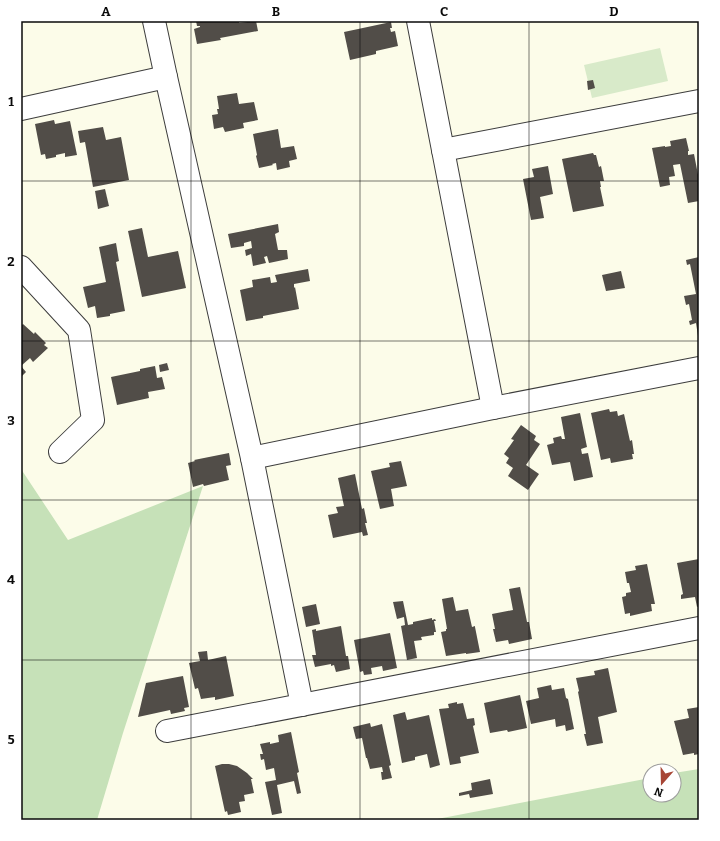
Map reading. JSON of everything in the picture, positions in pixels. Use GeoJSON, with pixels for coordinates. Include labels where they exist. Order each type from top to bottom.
{"type":"FeatureCollection","features":[{"type":"Feature","properties":{"kind":"street"},"geometry":{"type":"LineString","coordinates":[[154,21],[252,458],[302,705]]}},
{"type":"Feature","properties":{"kind":"street"},"geometry":{"type":"LineString","coordinates":[[418,21],[493,408]]}},
{"type":"Feature","properties":{"kind":"street"},"geometry":{"type":"LineString","coordinates":[[21,108],[166,77]]}},
{"type":"Feature","properties":{"kind":"street"},"geometry":{"type":"LineString","coordinates":[[443,150],[699,101]]}},
{"type":"Feature","properties":{"kind":"street"},"geometry":{"type":"LineString","coordinates":[[21,267],[78,330],[93,420],[60,452]]}},
{"type":"Feature","properties":{"kind":"street"},"geometry":{"type":"LineString","coordinates":[[252,458],[493,408],[699,368]]}},
{"type":"Feature","properties":{"kind":"street"},"geometry":{"type":"LineString","coordinates":[[167,731],[699,628]]}},
{"type":"Feature","properties":{"kind":"green space"},"geometry":{"type":"Polygon","coordinates":[[[660,48],[668,81],[592,98],[584,65],[660,48]]]}},
{"type":"Feature","properties":{"kind":"green space"},"geometry":{"type":"Polygon","coordinates":[[[21,469],[68,540],[203,486],[123,733],[97,820],[21,820],[21,469]]]}},
{"type":"Feature","properties":{"kind":"green space"},"geometry":{"type":"Polygon","coordinates":[[[699,769],[699,820],[432,820],[642,780],[642,803],[682,803],[682,772],[699,769]]]}},
{"type":"Feature","properties":{"kind":"building"},"geometry":{"type":"Polygon","coordinates":[[[196,21],[239,21],[239,23],[256,21],[258,31],[197,44],[194,29],[200,26],[197,26],[196,21]]]}},
{"type":"Feature","properties":{"kind":"building"},"geometry":{"type":"Polygon","coordinates":[[[391,22],[391,32],[395,31],[398,46],[376,51],[376,54],[350,60],[344,32],[391,22]]]}},
{"type":"Feature","properties":{"kind":"building"},"geometry":{"type":"Polygon","coordinates":[[[593,80],[595,88],[588,90],[587,81],[593,80]]]}},
{"type":"Feature","properties":{"kind":"building"},"geometry":{"type":"Polygon","coordinates":[[[237,93],[239,104],[254,102],[258,120],[243,123],[244,128],[225,132],[223,127],[214,129],[212,115],[218,114],[217,109],[219,109],[217,96],[237,93]]]}},
{"type":"Feature","properties":{"kind":"building"},"geometry":{"type":"Polygon","coordinates":[[[54,120],[55,124],[70,121],[77,155],[65,157],[65,153],[46,159],[45,154],[41,155],[35,124],[54,120]]]}},
{"type":"Feature","properties":{"kind":"building"},"geometry":{"type":"Polygon","coordinates":[[[103,127],[106,140],[121,137],[129,180],[93,187],[85,142],[80,143],[78,131],[103,127]]]}},
{"type":"Feature","properties":{"kind":"building"},"geometry":{"type":"Polygon","coordinates":[[[278,129],[281,148],[294,146],[297,159],[289,161],[290,167],[277,170],[276,163],[259,168],[253,134],[278,129]]]}},
{"type":"Feature","properties":{"kind":"building"},"geometry":{"type":"Polygon","coordinates":[[[686,138],[689,151],[688,155],[694,154],[699,180],[699,201],[688,203],[680,164],[673,165],[675,176],[669,177],[670,185],[660,187],[652,148],[671,146],[670,141],[686,138]]]}},
{"type":"Feature","properties":{"kind":"building"},"geometry":{"type":"Polygon","coordinates":[[[593,153],[596,155],[599,167],[601,166],[604,181],[600,181],[600,187],[604,206],[573,212],[562,159],[593,153]]]}},
{"type":"Feature","properties":{"kind":"building"},"geometry":{"type":"Polygon","coordinates":[[[548,166],[553,194],[540,197],[544,218],[531,220],[523,179],[534,177],[532,169],[548,166]]]}},
{"type":"Feature","properties":{"kind":"building"},"geometry":{"type":"Polygon","coordinates":[[[105,189],[109,206],[98,209],[95,191],[105,189]]]}},
{"type":"Feature","properties":{"kind":"building"},"geometry":{"type":"Polygon","coordinates":[[[278,224],[279,232],[275,234],[278,250],[287,250],[288,259],[269,263],[267,256],[264,257],[266,263],[253,266],[251,254],[246,256],[245,250],[252,248],[251,241],[244,243],[244,246],[231,248],[228,234],[278,224]]]}},
{"type":"Feature","properties":{"kind":"building"},"geometry":{"type":"Polygon","coordinates":[[[142,228],[148,257],[178,251],[186,288],[142,297],[128,231],[142,228]]]}},
{"type":"Feature","properties":{"kind":"building"},"geometry":{"type":"Polygon","coordinates":[[[116,243],[119,261],[116,262],[125,311],[110,314],[110,316],[97,318],[95,306],[88,308],[83,287],[106,282],[99,247],[116,243]]]}},
{"type":"Feature","properties":{"kind":"building"},"geometry":{"type":"Polygon","coordinates":[[[699,257],[698,336],[696,323],[690,325],[689,321],[692,320],[689,304],[686,305],[684,296],[696,294],[690,264],[687,265],[686,260],[699,257]]]}},
{"type":"Feature","properties":{"kind":"building"},"geometry":{"type":"Polygon","coordinates":[[[308,269],[310,281],[294,284],[299,309],[246,321],[240,290],[253,287],[252,280],[270,277],[271,283],[277,282],[275,275],[308,269]]]}},
{"type":"Feature","properties":{"kind":"building"},"geometry":{"type":"Polygon","coordinates":[[[621,271],[625,288],[606,291],[602,275],[621,271]]]}},
{"type":"Feature","properties":{"kind":"building"},"geometry":{"type":"Polygon","coordinates":[[[23,324],[34,334],[35,332],[46,343],[44,345],[48,348],[33,362],[30,358],[21,366],[21,326],[23,324]]]}},
{"type":"Feature","properties":{"kind":"building"},"geometry":{"type":"Polygon","coordinates":[[[167,363],[169,370],[160,372],[159,365],[167,363]]]}},
{"type":"Feature","properties":{"kind":"building"},"geometry":{"type":"Polygon","coordinates":[[[21,366],[26,372],[21,377],[21,366]]]}},
{"type":"Feature","properties":{"kind":"building"},"geometry":{"type":"Polygon","coordinates":[[[155,366],[157,378],[162,377],[165,389],[148,392],[149,398],[117,405],[111,377],[140,371],[140,369],[155,366]]]}},
{"type":"Feature","properties":{"kind":"building"},"geometry":{"type":"Polygon","coordinates":[[[609,409],[610,412],[617,411],[618,416],[624,414],[630,441],[632,440],[634,454],[632,454],[633,459],[611,463],[610,458],[601,460],[591,413],[609,409]]]}},
{"type":"Feature","properties":{"kind":"building"},"geometry":{"type":"Polygon","coordinates":[[[580,413],[587,447],[581,449],[582,454],[588,453],[593,477],[574,481],[570,462],[552,465],[547,445],[554,443],[553,438],[561,436],[562,439],[565,439],[561,417],[580,413]]]}},
{"type":"Feature","properties":{"kind":"building"},"geometry":{"type":"Polygon","coordinates":[[[521,425],[536,436],[534,440],[540,444],[526,465],[539,474],[528,490],[508,476],[513,468],[506,463],[509,458],[504,454],[514,440],[511,439],[521,425]]]}},
{"type":"Feature","properties":{"kind":"building"},"geometry":{"type":"Polygon","coordinates":[[[229,453],[231,465],[226,466],[229,480],[193,487],[188,463],[195,461],[194,460],[229,453]]]}},
{"type":"Feature","properties":{"kind":"building"},"geometry":{"type":"Polygon","coordinates":[[[401,461],[407,486],[391,489],[394,506],[380,509],[371,471],[390,467],[389,463],[401,461]]]}},
{"type":"Feature","properties":{"kind":"building"},"geometry":{"type":"Polygon","coordinates":[[[355,474],[362,509],[364,508],[367,523],[365,523],[368,535],[363,536],[362,532],[333,538],[328,515],[338,513],[336,507],[344,506],[338,478],[355,474]]]}},
{"type":"Feature","properties":{"kind":"building"},"geometry":{"type":"Polygon","coordinates":[[[699,559],[699,606],[697,607],[695,597],[681,599],[681,595],[683,594],[677,563],[699,559]]]}},
{"type":"Feature","properties":{"kind":"building"},"geometry":{"type":"Polygon","coordinates":[[[647,564],[655,604],[651,604],[652,611],[630,616],[630,613],[625,614],[622,597],[626,596],[626,593],[631,592],[629,583],[627,583],[625,572],[636,570],[635,566],[647,564]]]}},
{"type":"Feature","properties":{"kind":"building"},"geometry":{"type":"Polygon","coordinates":[[[520,587],[532,639],[509,644],[508,640],[496,642],[492,614],[513,610],[509,589],[520,587]]]}},
{"type":"Feature","properties":{"kind":"building"},"geometry":{"type":"Polygon","coordinates":[[[453,597],[456,611],[468,609],[472,627],[475,626],[480,652],[446,656],[441,632],[446,631],[447,629],[442,599],[453,597]]]}},
{"type":"Feature","properties":{"kind":"building"},"geometry":{"type":"Polygon","coordinates":[[[403,601],[408,625],[413,624],[413,622],[432,618],[432,620],[435,619],[436,621],[434,621],[436,632],[434,632],[434,635],[421,637],[422,640],[414,641],[417,658],[407,660],[401,626],[405,625],[404,617],[397,619],[393,602],[403,601]]]}},
{"type":"Feature","properties":{"kind":"building"},"geometry":{"type":"Polygon","coordinates":[[[316,604],[320,624],[306,627],[302,607],[316,604]]]}},
{"type":"Feature","properties":{"kind":"building"},"geometry":{"type":"Polygon","coordinates":[[[341,626],[346,656],[348,656],[350,669],[336,672],[334,665],[331,666],[331,664],[315,667],[312,655],[316,655],[312,630],[316,629],[316,631],[341,626]]]}},
{"type":"Feature","properties":{"kind":"building"},"geometry":{"type":"Polygon","coordinates":[[[390,633],[397,668],[383,671],[382,666],[371,668],[372,674],[364,675],[363,671],[360,672],[354,640],[390,633]]]}},
{"type":"Feature","properties":{"kind":"building"},"geometry":{"type":"Polygon","coordinates":[[[207,651],[208,660],[226,656],[234,696],[215,700],[215,697],[201,699],[198,688],[195,689],[189,663],[200,661],[198,652],[207,651]]]}},
{"type":"Feature","properties":{"kind":"building"},"geometry":{"type":"Polygon","coordinates":[[[608,668],[617,712],[598,717],[603,743],[587,746],[576,678],[595,675],[594,671],[608,668]]]}},
{"type":"Feature","properties":{"kind":"building"},"geometry":{"type":"Polygon","coordinates":[[[183,676],[189,707],[184,708],[185,711],[171,714],[170,710],[138,717],[146,683],[183,676]]]}},
{"type":"Feature","properties":{"kind":"building"},"geometry":{"type":"Polygon","coordinates":[[[551,685],[552,690],[564,688],[566,698],[568,699],[574,729],[566,731],[565,725],[556,727],[555,719],[531,724],[526,701],[539,698],[537,688],[551,685]]]}},
{"type":"Feature","properties":{"kind":"building"},"geometry":{"type":"Polygon","coordinates":[[[520,695],[527,728],[508,732],[507,730],[490,733],[484,703],[520,695]]]}},
{"type":"Feature","properties":{"kind":"building"},"geometry":{"type":"Polygon","coordinates":[[[457,702],[457,704],[463,703],[467,719],[474,718],[475,725],[473,726],[479,753],[460,757],[461,763],[450,765],[439,709],[449,708],[448,704],[457,702]]]}},
{"type":"Feature","properties":{"kind":"building"},"geometry":{"type":"Polygon","coordinates":[[[699,707],[699,754],[694,755],[694,753],[683,755],[674,721],[689,718],[687,709],[699,707]]]}},
{"type":"Feature","properties":{"kind":"building"},"geometry":{"type":"Polygon","coordinates":[[[405,712],[407,720],[429,715],[440,765],[430,768],[427,754],[415,757],[415,760],[402,763],[393,715],[405,712]]]}},
{"type":"Feature","properties":{"kind":"building"},"geometry":{"type":"Polygon","coordinates":[[[370,723],[371,727],[382,724],[391,765],[389,766],[392,778],[382,780],[382,767],[370,769],[362,738],[356,739],[353,727],[370,723]]]}},
{"type":"Feature","properties":{"kind":"building"},"geometry":{"type":"Polygon","coordinates":[[[291,732],[299,772],[297,773],[301,793],[297,794],[294,781],[277,785],[282,813],[272,815],[265,782],[276,780],[274,768],[266,770],[264,759],[261,760],[260,754],[263,754],[260,744],[279,742],[278,735],[291,732]]]}},
{"type":"Feature","properties":{"kind":"building"},"geometry":{"type":"Polygon","coordinates":[[[222,764],[237,766],[253,779],[251,779],[254,793],[244,795],[245,801],[239,802],[241,812],[228,815],[227,811],[225,812],[215,766],[222,764]]]}},
{"type":"Feature","properties":{"kind":"building"},"geometry":{"type":"Polygon","coordinates":[[[490,779],[493,794],[470,798],[469,794],[459,796],[459,793],[472,790],[471,783],[490,779]]]}}]}
